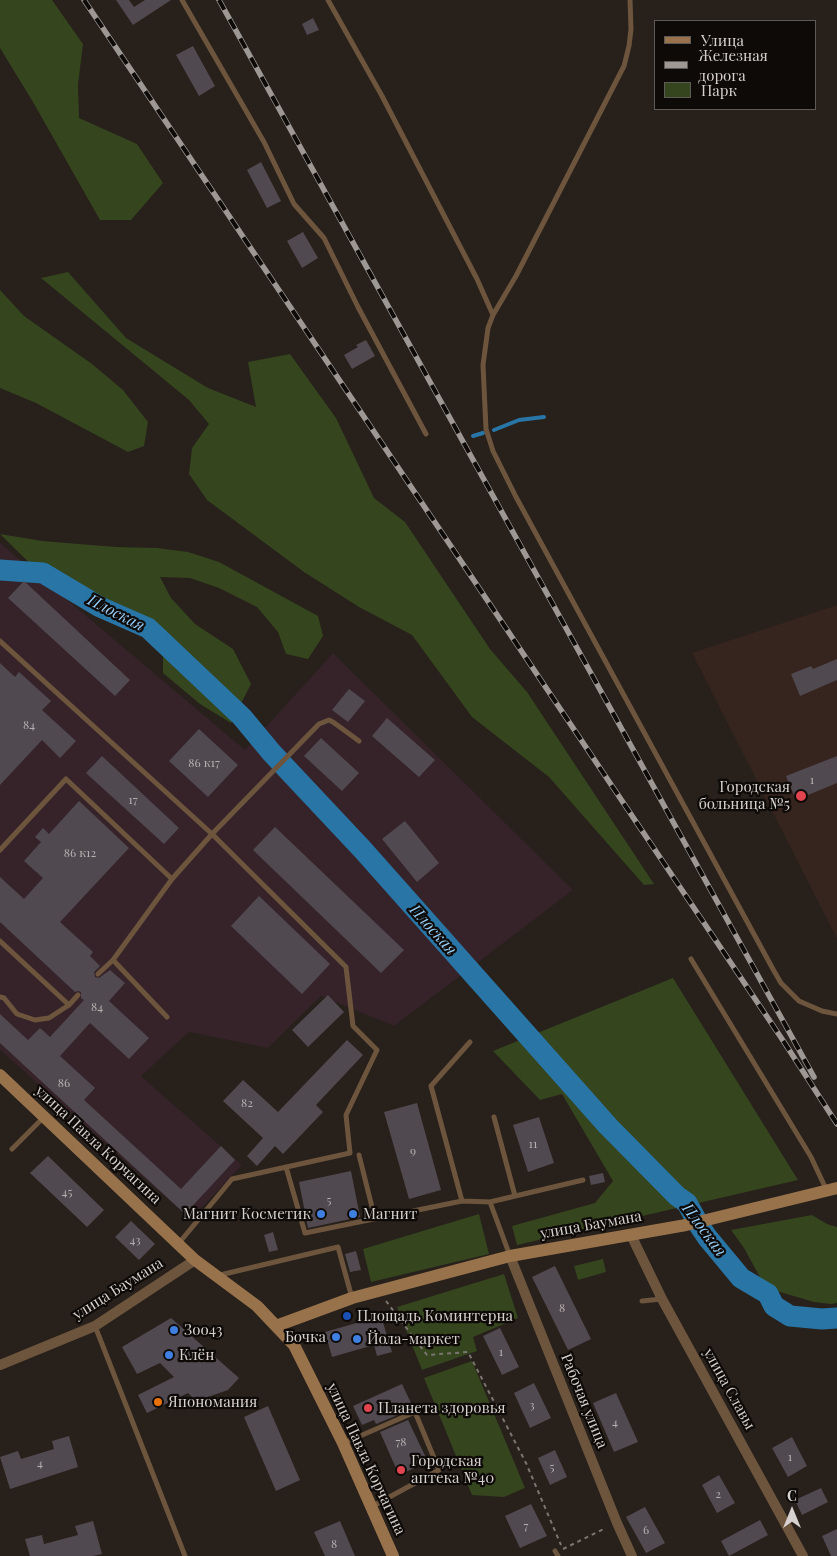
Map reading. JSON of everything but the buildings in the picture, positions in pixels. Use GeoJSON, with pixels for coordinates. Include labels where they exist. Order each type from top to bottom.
{"type":"FeatureCollection","features":[{"type":"Feature","properties":{"kind":"main road","name":"улица Павла Корчагина"},"geometry":{"type":"LineString","coordinates":[[0,1075],[195,1260],[257,1306],[294,1345],[343,1443],[393,1556]]}},
{"type":"Feature","properties":{"kind":"main road","name":"улица Баумана"},"geometry":{"type":"LineString","coordinates":[[352,1298],[510,1256],[686,1225],[832,1189]]}},
{"type":"Feature","properties":{"kind":"main road"},"geometry":{"type":"LineString","coordinates":[[276,1326],[352,1298]]}},
{"type":"Feature","properties":{"kind":"street","name":"улица Славы"},"geometry":{"type":"LineString","coordinates":[[631,1235],[662,1299],[804,1556]]}},
{"type":"Feature","properties":{"kind":"street","name":"Рабочая улица"},"geometry":{"type":"LineString","coordinates":[[510,1256],[632,1556]]}},
{"type":"Feature","properties":{"kind":"street","name":"улица Баумана"},"geometry":{"type":"LineString","coordinates":[[0,1365],[95,1326],[195,1260]]}},
{"type":"Feature","properties":{"kind":"lane"},"geometry":{"type":"LineString","coordinates":[[182,0],[264,142],[294,204],[324,238],[358,308],[426,434]]}},
{"type":"Feature","properties":{"kind":"lane"},"geometry":{"type":"LineString","coordinates":[[328,0],[395,121],[473,271],[493,315]]}},
{"type":"Feature","properties":{"kind":"lane"},"geometry":{"type":"LineString","coordinates":[[630,0],[629,46],[624,66],[509,289],[493,315],[487,336],[483,365],[486,429],[494,451],[516,497],[781,984],[799,1001],[822,1011],[837,1014]]}},
{"type":"Feature","properties":{"kind":"lane"},"geometry":{"type":"LineString","coordinates":[[0,641],[212,834],[346,967],[353,1026],[377,1050],[346,1115],[350,1152],[232,1180],[179,1244]]}},
{"type":"Feature","properties":{"kind":"lane"},"geometry":{"type":"LineString","coordinates":[[98,974],[113,960],[172,879],[212,834],[278,768],[312,729],[325,721],[333,722],[359,741]]}},
{"type":"Feature","properties":{"kind":"lane"},"geometry":{"type":"LineString","coordinates":[[0,850],[66,779],[172,879]]}},
{"type":"Feature","properties":{"kind":"lane"},"geometry":{"type":"LineString","coordinates":[[0,941],[69,1005]]}},
{"type":"Feature","properties":{"kind":"lane"},"geometry":{"type":"LineString","coordinates":[[691,958],[832,1189]]}},
{"type":"Feature","properties":{"kind":"lane"},"geometry":{"type":"LineString","coordinates":[[113,960],[168,1017]]}},
{"type":"Feature","properties":{"kind":"lane"},"geometry":{"type":"LineString","coordinates":[[0,997],[4,998],[16,1014],[35,1020],[49,1018],[69,1005],[78,995]]}},
{"type":"Feature","properties":{"kind":"lane"},"geometry":{"type":"LineString","coordinates":[[462,1201],[431,1086],[470,1042]]}},
{"type":"Feature","properties":{"kind":"lane"},"geometry":{"type":"LineString","coordinates":[[12,1148],[44,1116]]}},
{"type":"Feature","properties":{"kind":"lane"},"geometry":{"type":"LineString","coordinates":[[494,1117],[515,1196]]}},
{"type":"Feature","properties":{"kind":"lane"},"geometry":{"type":"LineString","coordinates":[[359,1155],[375,1219]]}},
{"type":"Feature","properties":{"kind":"lane"},"geometry":{"type":"LineString","coordinates":[[286,1167],[305,1234],[462,1201],[490,1202],[583,1180]]}},
{"type":"Feature","properties":{"kind":"lane"},"geometry":{"type":"LineString","coordinates":[[490,1202],[510,1256]]}},
{"type":"Feature","properties":{"kind":"lane"},"geometry":{"type":"LineString","coordinates":[[217,1276],[338,1247],[352,1298]]}},
{"type":"Feature","properties":{"kind":"lane"},"geometry":{"type":"LineString","coordinates":[[642,1300],[662,1299]]}},
{"type":"Feature","properties":{"kind":"lane"},"geometry":{"type":"LineString","coordinates":[[95,1326],[185,1556]]}},
{"type":"Feature","properties":{"kind":"lane"},"geometry":{"type":"LineString","coordinates":[[343,1443],[415,1412],[439,1470],[371,1507]]}},
{"type":"Feature","properties":{"kind":"path"},"geometry":{"type":"LineString","coordinates":[[378,1291],[427,1355],[468,1352],[526,1463],[563,1549]]}},
{"type":"Feature","properties":{"kind":"path"},"geometry":{"type":"LineString","coordinates":[[557,1554],[563,1549],[617,1523]]}},
{"type":"Feature","properties":{"kind":"shaded area"},"geometry":{"type":"Polygon","coordinates":[[[0,543],[245,750],[333,653],[573,890],[394,1026],[321,996],[268,1048],[189,1032],[141,1076],[242,1165],[189,1221],[185,1214],[0,1050],[0,543]]]}},
{"type":"Feature","properties":{"kind":"shaded area","name":"Городская больница №5"},"geometry":{"type":"Polygon","coordinates":[[[837,605],[837,939],[692,653],[837,605]]]}},
{"type":"Feature","properties":{"kind":"green space"},"geometry":{"type":"Polygon","coordinates":[[[0,0],[52,0],[83,44],[78,85],[79,118],[137,144],[163,183],[131,220],[100,220],[0,48],[0,0]]]}},
{"type":"Feature","properties":{"kind":"green space"},"geometry":{"type":"Polygon","coordinates":[[[68,272],[126,338],[208,388],[256,407],[248,362],[290,354],[336,418],[374,498],[405,522],[490,649],[527,692],[654,884],[644,885],[549,777],[472,717],[412,635],[359,607],[304,572],[207,500],[189,474],[192,448],[209,424],[189,400],[41,278],[68,272]]]}},
{"type":"Feature","properties":{"kind":"green space"},"geometry":{"type":"Polygon","coordinates":[[[0,290],[24,316],[92,364],[123,390],[148,422],[144,446],[128,452],[36,403],[0,388],[0,290]]]}},
{"type":"Feature","properties":{"kind":"green space"},"geometry":{"type":"Polygon","coordinates":[[[0,534],[42,541],[157,548],[188,552],[219,562],[318,616],[323,636],[308,659],[286,654],[278,632],[257,607],[219,588],[190,578],[160,577],[171,598],[195,624],[233,649],[251,684],[231,723],[200,704],[163,673],[163,654],[143,632],[110,619],[55,588],[0,534]]]}},
{"type":"Feature","properties":{"kind":"green space"},"geometry":{"type":"Polygon","coordinates":[[[673,978],[798,1180],[517,1245],[512,1226],[595,1203],[613,1181],[562,1094],[540,1100],[493,1051],[673,978]]]}},
{"type":"Feature","properties":{"kind":"green space"},"geometry":{"type":"Polygon","coordinates":[[[479,1214],[489,1254],[371,1282],[363,1249],[479,1214]]]}},
{"type":"Feature","properties":{"kind":"green space"},"geometry":{"type":"Polygon","coordinates":[[[812,1215],[827,1224],[837,1227],[837,1303],[814,1302],[780,1292],[771,1287],[761,1279],[744,1248],[731,1230],[812,1215]]]}},
{"type":"Feature","properties":{"kind":"green space"},"geometry":{"type":"Polygon","coordinates":[[[603,1259],[606,1272],[578,1280],[574,1266],[603,1259]]]}},
{"type":"Feature","properties":{"kind":"green space"},"geometry":{"type":"Polygon","coordinates":[[[504,1274],[518,1318],[473,1337],[477,1351],[422,1370],[397,1307],[504,1274]]]}},
{"type":"Feature","properties":{"kind":"green space"},"geometry":{"type":"Polygon","coordinates":[[[472,1361],[525,1488],[504,1497],[472,1495],[424,1378],[472,1361]]]}},
{"type":"Feature","properties":{"kind":"waterway"},"geometry":{"type":"LineString","coordinates":[[494,430],[519,420],[544,417]]}},
{"type":"Feature","properties":{"kind":"waterway"},"geometry":{"type":"LineString","coordinates":[[473,436],[483,433]]}},
{"type":"Feature","properties":{"kind":"waterway","name":"Плоская"},"geometry":{"type":"LineString","coordinates":[[0,570],[43,573],[100,607],[148,628],[242,717],[271,752],[363,850],[608,1126],[677,1196],[687,1203],[707,1237],[741,1278],[768,1294],[774,1306],[790,1316],[822,1319],[837,1318]]}},
{"type":"Feature","properties":{"kind":"railway"},"geometry":{"type":"LineString","coordinates":[[84,0],[784,1042],[837,1124]]}},
{"type":"Feature","properties":{"kind":"railway"},"geometry":{"type":"LineString","coordinates":[[219,0],[814,1077]]}},
{"type":"Feature","properties":{"kind":"place","name":"Городская больница №5"},"geometry":{"type":"Point","coordinates":[801,796]}},
{"type":"Feature","properties":{"kind":"place","name":"Магнит Косметик"},"geometry":{"type":"Point","coordinates":[321,1214]}},
{"type":"Feature","properties":{"kind":"place","name":"Магнит"},"geometry":{"type":"Point","coordinates":[353,1214]}},
{"type":"Feature","properties":{"kind":"place","name":"Площадь Коминтерна"},"geometry":{"type":"Point","coordinates":[347,1316]}},
{"type":"Feature","properties":{"kind":"place","name":"Зоо43"},"geometry":{"type":"Point","coordinates":[174,1330]}},
{"type":"Feature","properties":{"kind":"place","name":"Бочка"},"geometry":{"type":"Point","coordinates":[336,1337]}},
{"type":"Feature","properties":{"kind":"place","name":"Йола-маркет"},"geometry":{"type":"Point","coordinates":[357,1339]}},
{"type":"Feature","properties":{"kind":"place","name":"Клён"},"geometry":{"type":"Point","coordinates":[169,1355]}},
{"type":"Feature","properties":{"kind":"place","name":"Япономания"},"geometry":{"type":"Point","coordinates":[158,1402]}},
{"type":"Feature","properties":{"kind":"place","name":"Планета здоровья"},"geometry":{"type":"Point","coordinates":[368,1408]}},
{"type":"Feature","properties":{"kind":"place","name":"Городская аптека №40"},"geometry":{"type":"Point","coordinates":[401,1470]}}]}
